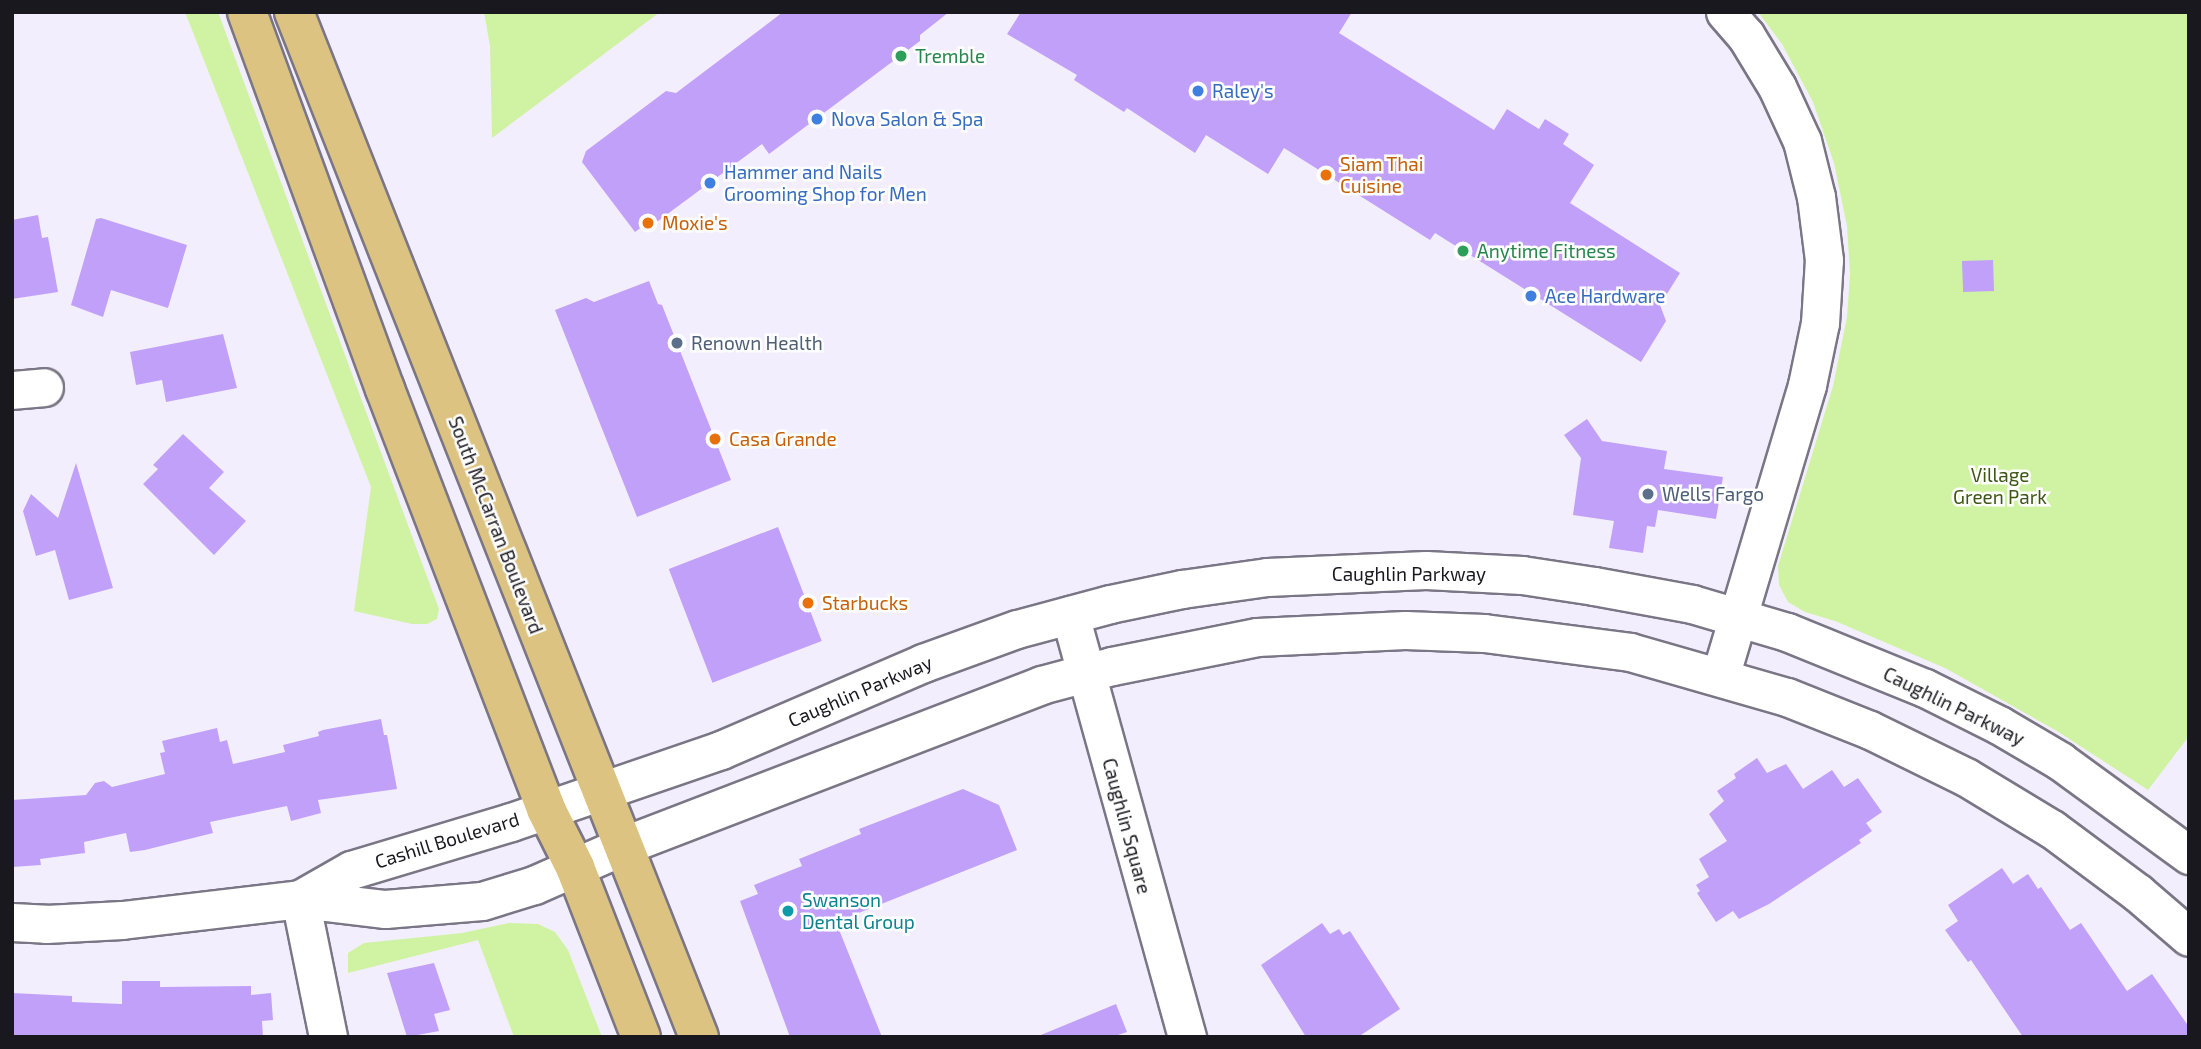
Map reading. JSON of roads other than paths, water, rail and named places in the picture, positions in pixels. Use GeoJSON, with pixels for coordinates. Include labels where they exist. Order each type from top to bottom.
{"type":"FeatureCollection","features":[{"type":"Feature","properties":{"kind":"main road"},"geometry":{"type":"LineString","coordinates":[[247,12],[385,389],[546,809],[575,867],[641,1037]]}},
{"type":"Feature","properties":{"kind":"main road","name":"South McCarran Boulevard"},"geometry":{"type":"LineString","coordinates":[[294,12],[599,790],[625,845],[699,1037]]}},
{"type":"Feature","properties":{"kind":"street"},"geometry":{"type":"LineString","coordinates":[[1720,677],[1807,385],[1820,323],[1824,260],[1816,197],[1802,141],[1777,87],[1746,36],[1725,12]]}},
{"type":"Feature","properties":{"kind":"street","name":"Caughlin Parkway"},"geometry":{"type":"LineString","coordinates":[[599,790],[721,750],[935,659],[1017,629],[1182,589],[1267,577],[1426,570],[1522,575],[1594,586],[1692,604],[1787,632],[1855,658],[1999,726],[2094,784],[2189,855]]}},
{"type":"Feature","properties":{"kind":"street","name":"Caughlin Square"},"geometry":{"type":"LineString","coordinates":[[1070,615],[1187,1037]]}},
{"type":"Feature","properties":{"kind":"street"},"geometry":{"type":"LineString","coordinates":[[625,845],[985,705],[1086,673],[1257,637],[1405,630],[1484,633],[1630,652],[1787,697],[1870,730],[1966,777],[2052,829],[2138,893],[2189,937]]}},
{"type":"Feature","properties":{"kind":"street","name":"Cashill Boulevard"},"geometry":{"type":"LineString","coordinates":[[300,900],[351,870],[599,790]]}},
{"type":"Feature","properties":{"kind":"street","name":"Cashill Boulevard"},"geometry":{"type":"LineString","coordinates":[[12,922],[77,923],[171,916],[300,900],[385,909],[482,901],[534,885],[625,845]]}},
{"type":"Feature","properties":{"kind":"street"},"geometry":{"type":"LineString","coordinates":[[300,900],[328,1037]]}},
{"type":"Feature","properties":{"kind":"place","name":"Tremble"},"geometry":{"type":"Point","coordinates":[901,56]}},
{"type":"Feature","properties":{"kind":"place","name":"Raley's"},"geometry":{"type":"Point","coordinates":[1198,91]}},
{"type":"Feature","properties":{"kind":"place","name":"Nova Salon & Spa"},"geometry":{"type":"Point","coordinates":[817,119]}},
{"type":"Feature","properties":{"kind":"place","name":"Siam Thai Cuisine"},"geometry":{"type":"Point","coordinates":[1326,175]}},
{"type":"Feature","properties":{"kind":"place","name":"Hammer and Nails Grooming Shop for Men"},"geometry":{"type":"Point","coordinates":[710,183]}},
{"type":"Feature","properties":{"kind":"place","name":"Moxie's"},"geometry":{"type":"Point","coordinates":[648,223]}},
{"type":"Feature","properties":{"kind":"place","name":"Anytime Fitness"},"geometry":{"type":"Point","coordinates":[1463,251]}},
{"type":"Feature","properties":{"kind":"place","name":"Ace Hardware"},"geometry":{"type":"Point","coordinates":[1531,296]}},
{"type":"Feature","properties":{"kind":"place","name":"Renown Health"},"geometry":{"type":"Point","coordinates":[677,343]}},
{"type":"Feature","properties":{"kind":"place","name":"Casa Grande"},"geometry":{"type":"Point","coordinates":[715,439]}},
{"type":"Feature","properties":{"kind":"place","name":"Wells Fargo"},"geometry":{"type":"Point","coordinates":[1648,494]}},
{"type":"Feature","properties":{"kind":"place","name":"Starbucks"},"geometry":{"type":"Point","coordinates":[808,603]}},
{"type":"Feature","properties":{"kind":"place","name":"Swanson Dental Group"},"geometry":{"type":"Point","coordinates":[788,911]}},
{"type":"Feature","properties":{"kind":"park label","name":"Village Green Park"},"geometry":{"type":"Point","coordinates":[2000,486]}}]}
